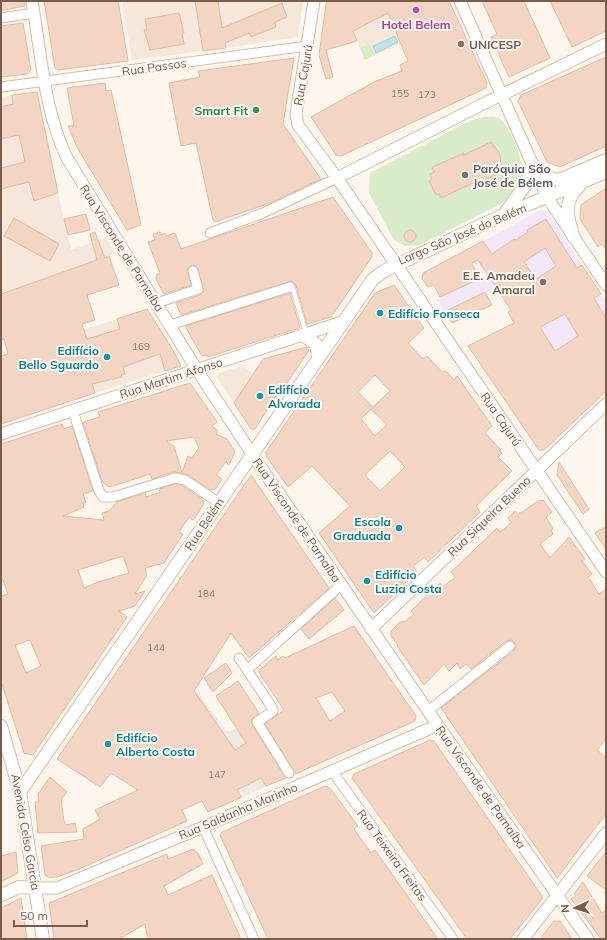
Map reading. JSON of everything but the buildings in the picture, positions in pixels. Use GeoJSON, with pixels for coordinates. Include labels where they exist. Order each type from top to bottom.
{"type":"FeatureCollection","features":[{"type":"Feature","properties":{"kind":"main road"},"geometry":{"type":"LineString","coordinates":[[574,238],[567,217],[569,199],[582,177],[606,160]]}},
{"type":"Feature","properties":{"kind":"main road"},"geometry":{"type":"LineString","coordinates":[[532,164],[544,176],[556,180],[606,172]]}},
{"type":"Feature","properties":{"kind":"main road"},"geometry":{"type":"LineString","coordinates":[[503,215],[519,197],[527,183],[532,164]]}},
{"type":"Feature","properties":{"kind":"main road","name":"Largo São José do Belém"},"geometry":{"type":"LineString","coordinates":[[396,265],[503,215],[546,197],[582,177]]}},
{"type":"Feature","properties":{"kind":"main road","name":"Rua Belém"},"geometry":{"type":"LineString","coordinates":[[20,792],[342,322],[373,279],[396,265]]}},
{"type":"Feature","properties":{"kind":"main road"},"geometry":{"type":"LineString","coordinates":[[305,335],[316,344],[318,357]]}},
{"type":"Feature","properties":{"kind":"main road","name":"Avenida Celso Garcia"},"geometry":{"type":"LineString","coordinates":[[1,726],[20,792],[43,939]]}},
{"type":"Feature","properties":{"kind":"main road"},"geometry":{"type":"LineString","coordinates":[[1,895],[19,887],[36,888]]}},
{"type":"Feature","properties":{"kind":"street","name":"Rua Visconde de Parnaíba"},"geometry":{"type":"LineString","coordinates":[[32,1],[57,138],[67,158],[198,370],[252,454],[371,629],[588,939]]}},
{"type":"Feature","properties":{"kind":"street","name":"Rua Cajurú"},"geometry":{"type":"LineString","coordinates":[[314,1],[296,119],[298,125],[326,163]]}},
{"type":"Feature","properties":{"kind":"street"},"geometry":{"type":"LineString","coordinates":[[460,1],[546,197],[606,285]]}},
{"type":"Feature","properties":{"kind":"street"},"geometry":{"type":"LineString","coordinates":[[1,18],[34,13]]}},
{"type":"Feature","properties":{"kind":"street"},"geometry":{"type":"LineString","coordinates":[[210,234],[269,211],[502,94],[606,44]]}},
{"type":"Feature","properties":{"kind":"street","name":"Rua Passos"},"geometry":{"type":"LineString","coordinates":[[1,87],[308,46]]}},
{"type":"Feature","properties":{"kind":"street","name":"Largo São José do Belém"},"geometry":{"type":"LineString","coordinates":[[326,163],[396,265]]}},
{"type":"Feature","properties":{"kind":"street","name":"Rua Cajurú"},"geometry":{"type":"LineString","coordinates":[[396,265],[606,572]]}},
{"type":"Feature","properties":{"kind":"street"},"geometry":{"type":"LineString","coordinates":[[157,303],[198,289],[193,271]]}},
{"type":"Feature","properties":{"kind":"street"},"geometry":{"type":"LineString","coordinates":[[170,325],[290,287]]}},
{"type":"Feature","properties":{"kind":"street","name":"Rua Martim Afonso"},"geometry":{"type":"LineString","coordinates":[[1,434],[342,322]]}},
{"type":"Feature","properties":{"kind":"street","name":"Rua Siqueira Bueno"},"geometry":{"type":"LineString","coordinates":[[371,629],[606,404]]}},
{"type":"Feature","properties":{"kind":"street"},"geometry":{"type":"LineString","coordinates":[[73,411],[99,491],[103,497],[113,498],[175,478],[185,480],[219,503]]}},
{"type":"Feature","properties":{"kind":"street"},"geometry":{"type":"LineString","coordinates":[[248,669],[341,585]]}},
{"type":"Feature","properties":{"kind":"street"},"geometry":{"type":"LineString","coordinates":[[428,711],[510,646]]}},
{"type":"Feature","properties":{"kind":"street"},"geometry":{"type":"LineString","coordinates":[[239,658],[248,669],[273,708],[273,711],[257,722],[289,773]]}},
{"type":"Feature","properties":{"kind":"street","name":"Rua Saldanha Marinho"},"geometry":{"type":"LineString","coordinates":[[36,888],[57,888],[203,827],[438,725]]}},
{"type":"Feature","properties":{"kind":"street","name":"Rua Teixeira Freitas"},"geometry":{"type":"LineString","coordinates":[[332,771],[452,939]]}},
{"type":"Feature","properties":{"kind":"street"},"geometry":{"type":"LineString","coordinates":[[203,827],[254,939]]}},
{"type":"Feature","properties":{"kind":"street"},"geometry":{"type":"LineString","coordinates":[[523,939],[606,833]]}},
{"type":"Feature","properties":{"kind":"lane"},"geometry":{"type":"LineString","coordinates":[[290,287],[293,289],[305,335]]}},
{"type":"Feature","properties":{"kind":"shaded area"},"geometry":{"type":"Polygon","coordinates":[[[122,1],[195,1],[203,51],[132,60],[122,1]]]}},
{"type":"Feature","properties":{"kind":"shaded area"},"geometry":{"type":"Polygon","coordinates":[[[218,1],[303,1],[298,37],[226,48],[218,1]]]}},
{"type":"Feature","properties":{"kind":"shaded area"},"geometry":{"type":"Polygon","coordinates":[[[341,1],[395,1],[390,18],[401,44],[365,60],[341,1]]]}},
{"type":"Feature","properties":{"kind":"shaded area"},"geometry":{"type":"Polygon","coordinates":[[[12,95],[33,201],[58,193],[71,250],[106,238],[115,254],[1,293],[1,97],[12,95]]]}},
{"type":"Feature","properties":{"kind":"shaded area","name":"E.E. Amadeu Amaral"},"geometry":{"type":"Polygon","coordinates":[[[541,210],[547,211],[606,302],[606,318],[555,351],[532,314],[514,323],[508,312],[511,310],[497,287],[444,312],[436,299],[486,276],[479,264],[475,266],[465,251],[541,210]]]}},
{"type":"Feature","properties":{"kind":"shaded area"},"geometry":{"type":"Polygon","coordinates":[[[145,310],[165,371],[95,393],[76,332],[145,310]]]}},
{"type":"Feature","properties":{"kind":"shaded area"},"geometry":{"type":"Polygon","coordinates":[[[242,366],[281,392],[263,417],[248,404],[239,411],[217,377],[219,373],[242,366]]]}},
{"type":"Feature","properties":{"kind":"shaded area"},"geometry":{"type":"Polygon","coordinates":[[[195,689],[227,732],[246,725],[281,780],[245,796],[186,702],[195,689]]]}},
{"type":"Feature","properties":{"kind":"green space"},"geometry":{"type":"Polygon","coordinates":[[[369,44],[375,55],[365,60],[360,48],[369,44]]]}},
{"type":"Feature","properties":{"kind":"green space"},"geometry":{"type":"Polygon","coordinates":[[[485,117],[496,117],[503,122],[513,138],[517,148],[523,176],[522,183],[514,197],[420,245],[405,246],[394,240],[369,193],[370,173],[472,120],[485,117]]]}},
{"type":"Feature","properties":{"kind":"water"},"geometry":{"type":"Polygon","coordinates":[[[395,36],[398,42],[376,53],[373,46],[395,36]]]}},
{"type":"Feature","properties":{"kind":"place","name":"Hotel Belem"},"geometry":{"type":"Point","coordinates":[416,10]}},
{"type":"Feature","properties":{"kind":"place","name":"UNICESP"},"geometry":{"type":"Point","coordinates":[461,44]}},
{"type":"Feature","properties":{"kind":"place","name":"Smart Fit"},"geometry":{"type":"Point","coordinates":[256,110]}},
{"type":"Feature","properties":{"kind":"place","name":"Paróquia São José de Bélem"},"geometry":{"type":"Point","coordinates":[465,175]}},
{"type":"Feature","properties":{"kind":"place","name":"E.E. Amadeu Amaral"},"geometry":{"type":"Point","coordinates":[543,282]}},
{"type":"Feature","properties":{"kind":"place","name":"Edifício Fonseca"},"geometry":{"type":"Point","coordinates":[380,313]}},
{"type":"Feature","properties":{"kind":"place","name":"Edifício Bello Sguardo"},"geometry":{"type":"Point","coordinates":[107,357]}},
{"type":"Feature","properties":{"kind":"place","name":"Edifício Alvorada"},"geometry":{"type":"Point","coordinates":[260,396]}},
{"type":"Feature","properties":{"kind":"place","name":"Escola Graduada"},"geometry":{"type":"Point","coordinates":[399,528]}},
{"type":"Feature","properties":{"kind":"place","name":"Edifício Luzia Costa"},"geometry":{"type":"Point","coordinates":[367,581]}},
{"type":"Feature","properties":{"kind":"place","name":"Edifício Alberto Costa"},"geometry":{"type":"Point","coordinates":[108,744]}}]}
